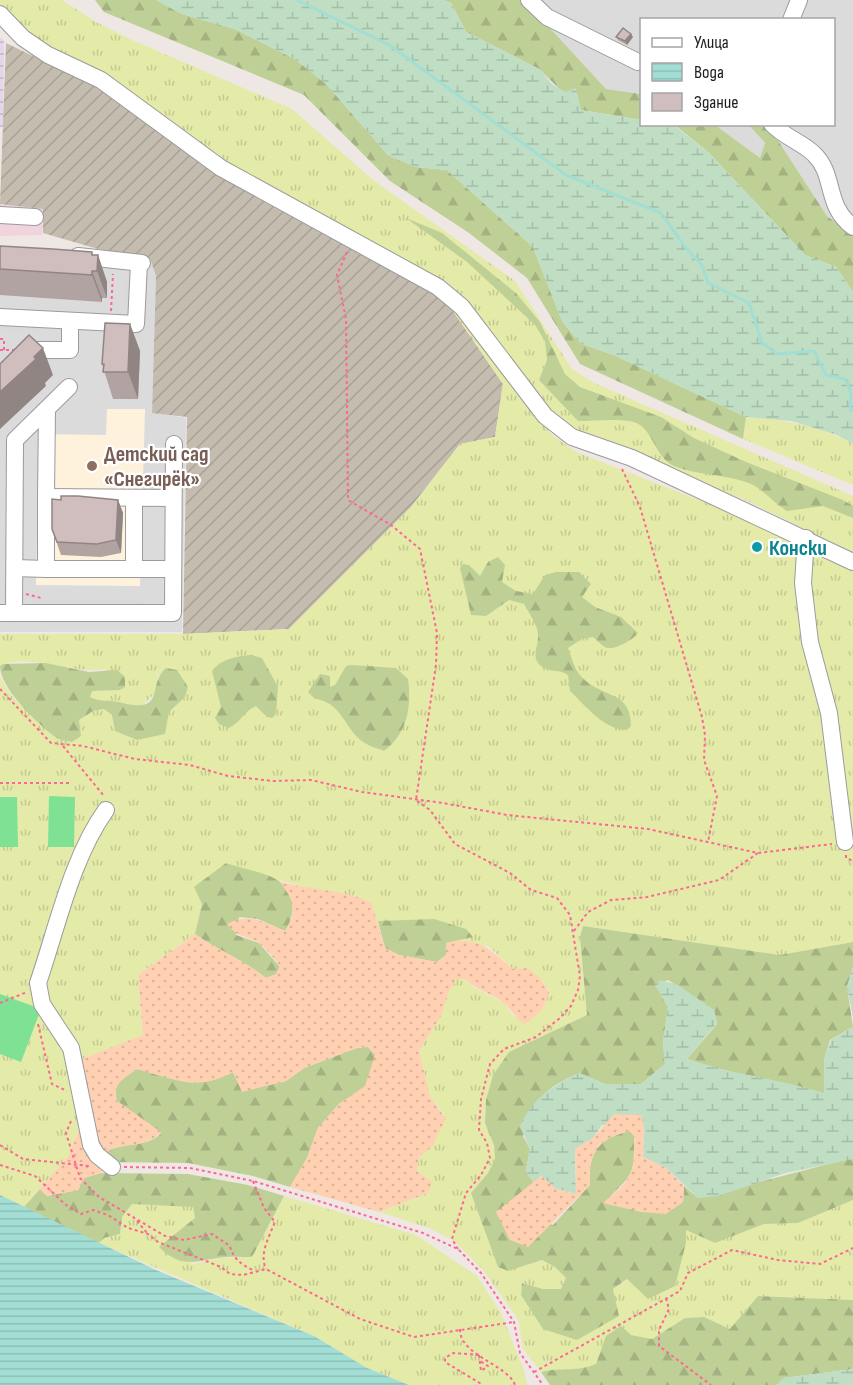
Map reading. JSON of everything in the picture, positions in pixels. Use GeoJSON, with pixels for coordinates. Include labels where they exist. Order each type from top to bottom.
{"type":"FeatureCollection","features":[{"type":"Feature","properties":{"kind":"street"},"geometry":{"type":"LineString","coordinates":[[529,0],[547,17],[638,62]]}},
{"type":"Feature","properties":{"kind":"street"},"geometry":{"type":"LineString","coordinates":[[792,18],[799,0]]}},
{"type":"Feature","properties":{"kind":"street"},"geometry":{"type":"LineString","coordinates":[[0,14],[23,38],[48,55],[101,80],[221,168],[438,287],[462,308],[545,416],[572,437],[632,458],[853,562]]}},
{"type":"Feature","properties":{"kind":"street"},"geometry":{"type":"LineString","coordinates":[[774,126],[780,133],[814,153],[827,178],[835,207],[841,218],[853,227]]}},
{"type":"Feature","properties":{"kind":"street"},"geometry":{"type":"LineString","coordinates":[[0,215],[35,217]]}},
{"type":"Feature","properties":{"kind":"street"},"geometry":{"type":"LineString","coordinates":[[0,317],[136,324],[141,263],[58,254]]}},
{"type":"Feature","properties":{"kind":"street"},"geometry":{"type":"LineString","coordinates":[[0,386],[36,350],[70,350],[70,321]]}},
{"type":"Feature","properties":{"kind":"street"},"geometry":{"type":"LineString","coordinates":[[69,387],[15,440],[15,589],[7,613],[173,614],[174,444]]}},
{"type":"Feature","properties":{"kind":"street"},"geometry":{"type":"LineString","coordinates":[[46,569],[47,409]]}},
{"type":"Feature","properties":{"kind":"street"},"geometry":{"type":"LineString","coordinates":[[46,497],[173,498]]}},
{"type":"Feature","properties":{"kind":"street"},"geometry":{"type":"LineString","coordinates":[[134,498],[134,569]]}},
{"type":"Feature","properties":{"kind":"street"},"geometry":{"type":"LineString","coordinates":[[806,538],[803,583],[810,642],[829,714],[845,842]]}},
{"type":"Feature","properties":{"kind":"street"},"geometry":{"type":"LineString","coordinates":[[15,568],[173,569]]}},
{"type":"Feature","properties":{"kind":"street"},"geometry":{"type":"LineString","coordinates":[[106,810],[92,830],[79,861],[38,983],[42,1004],[71,1048],[91,1145],[97,1155],[112,1167]]}},
{"type":"Feature","properties":{"kind":"path"},"geometry":{"type":"LineString","coordinates":[[352,239],[337,275],[346,319],[348,500],[391,525],[420,549],[436,633],[436,665],[416,800]]}},
{"type":"Feature","properties":{"kind":"path"},"geometry":{"type":"LineString","coordinates":[[111,322],[113,272]]}},
{"type":"Feature","properties":{"kind":"path"},"geometry":{"type":"LineString","coordinates":[[0,339],[4,339],[4,350]]}},
{"type":"Feature","properties":{"kind":"path"},"geometry":{"type":"LineString","coordinates":[[632,458],[622,465],[622,471],[640,507],[702,717],[705,735],[704,760],[716,789],[708,842]]}},
{"type":"Feature","properties":{"kind":"path"},"geometry":{"type":"LineString","coordinates":[[15,589],[36,598],[47,598]]}},
{"type":"Feature","properties":{"kind":"path"},"geometry":{"type":"LineString","coordinates":[[0,689],[51,743],[63,746],[82,746],[135,759],[190,765],[228,777],[273,781],[311,780],[362,792],[558,822],[610,823],[758,853],[845,842],[846,858],[853,861]]}},
{"type":"Feature","properties":{"kind":"path"},"geometry":{"type":"LineString","coordinates":[[0,783],[71,783]]}},
{"type":"Feature","properties":{"kind":"path"},"geometry":{"type":"LineString","coordinates":[[416,800],[430,810],[455,844],[510,873],[531,890],[557,898],[570,915],[574,932],[580,976],[571,1006],[536,1037],[504,1049],[490,1064],[481,1100],[479,1130],[487,1143],[490,1158],[481,1175],[466,1193],[456,1217],[452,1239],[458,1249],[481,1273],[514,1322],[520,1353],[543,1385]]}},
{"type":"Feature","properties":{"kind":"path"},"geometry":{"type":"LineString","coordinates":[[574,932],[588,912],[611,900],[647,897],[719,880],[758,853]]}},
{"type":"Feature","properties":{"kind":"path"},"geometry":{"type":"LineString","coordinates":[[0,1003],[27,992],[31,984]]}},
{"type":"Feature","properties":{"kind":"path"},"geometry":{"type":"LineString","coordinates":[[27,992],[30,1001]]}},
{"type":"Feature","properties":{"kind":"path"},"geometry":{"type":"LineString","coordinates":[[37,1021],[44,1040],[52,1084],[68,1092],[73,1099]]}},
{"type":"Feature","properties":{"kind":"path"},"geometry":{"type":"LineString","coordinates":[[74,1115],[66,1133],[76,1166],[80,1178],[99,1197],[165,1236],[184,1240],[212,1234],[230,1246],[232,1254],[242,1265],[255,1271]]}},
{"type":"Feature","properties":{"kind":"path"},"geometry":{"type":"LineString","coordinates":[[0,1145],[23,1159],[76,1166],[190,1168],[253,1181],[423,1233],[458,1249]]}},
{"type":"Feature","properties":{"kind":"path"},"geometry":{"type":"LineString","coordinates":[[0,1166],[35,1176],[66,1205],[81,1214],[93,1210],[108,1215],[128,1228],[148,1234]]}},
{"type":"Feature","properties":{"kind":"path"},"geometry":{"type":"LineString","coordinates":[[253,1181],[264,1208],[275,1222],[265,1244],[266,1269]]}},
{"type":"Feature","properties":{"kind":"path"},"geometry":{"type":"LineString","coordinates":[[135,1219],[158,1242],[221,1267],[230,1274],[243,1275],[266,1269],[343,1311],[383,1328],[414,1337],[514,1322]]}},
{"type":"Feature","properties":{"kind":"path"},"geometry":{"type":"LineString","coordinates":[[534,1372],[680,1291],[688,1273],[732,1250],[778,1260],[820,1264],[853,1248]]}},
{"type":"Feature","properties":{"kind":"path"},"geometry":{"type":"LineString","coordinates":[[666,1298],[669,1309],[660,1330],[659,1346],[711,1385]]}},
{"type":"Feature","properties":{"kind":"path"},"geometry":{"type":"LineString","coordinates":[[460,1329],[460,1337],[515,1385]]}},
{"type":"Feature","properties":{"kind":"path"},"geometry":{"type":"LineString","coordinates":[[478,1355],[453,1353],[445,1358],[445,1362],[483,1385]]}},
{"type":"Feature","properties":{"kind":"path"},"geometry":{"type":"LineString","coordinates":[[478,1355],[480,1361]]}},
{"type":"Feature","properties":{"kind":"shaded area"},"geometry":{"type":"Polygon","coordinates":[[[520,0],[853,0],[853,235],[827,216],[769,126],[835,126],[835,18],[640,18],[640,94],[606,89],[548,26],[520,0]]]}},
{"type":"Feature","properties":{"kind":"shaded area"},"geometry":{"type":"Polygon","coordinates":[[[0,37],[4,41],[3,127],[0,127],[0,37]]]}},
{"type":"Feature","properties":{"kind":"shaded area"},"geometry":{"type":"Polygon","coordinates":[[[6,43],[99,88],[196,158],[374,261],[444,298],[503,384],[495,437],[460,444],[411,507],[289,629],[183,634],[187,417],[152,413],[156,276],[150,258],[98,249],[43,233],[43,209],[0,204],[6,43]]]}},
{"type":"Feature","properties":{"kind":"shaded area"},"geometry":{"type":"Polygon","coordinates":[[[716,126],[751,126],[765,144],[760,159],[716,126]]]}},
{"type":"Feature","properties":{"kind":"shaded area"},"geometry":{"type":"Polygon","coordinates":[[[0,204],[44,209],[42,235],[0,236],[0,204]]]}},
{"type":"Feature","properties":{"kind":"shaded area"},"geometry":{"type":"Polygon","coordinates":[[[0,247],[150,257],[156,276],[152,412],[186,418],[182,632],[0,632],[0,247]]]}},
{"type":"Feature","properties":{"kind":"shaded area"},"geometry":{"type":"Polygon","coordinates":[[[124,277],[132,277],[130,309],[123,309],[124,277]]]}},
{"type":"Feature","properties":{"kind":"shaded area"},"geometry":{"type":"Polygon","coordinates":[[[0,322],[40,324],[40,333],[0,331],[0,322]]]}},
{"type":"Feature","properties":{"kind":"shaded area","name":"Детский сад «Снегирёк»"},"geometry":{"type":"Polygon","coordinates":[[[107,409],[145,409],[140,586],[36,585],[39,434],[106,435],[107,409]]]}},
{"type":"Feature","properties":{"kind":"shaded area"},"geometry":{"type":"Polygon","coordinates":[[[18,442],[26,442],[25,561],[17,561],[18,442]]]}},
{"type":"Feature","properties":{"kind":"shaded area"},"geometry":{"type":"Polygon","coordinates":[[[33,600],[148,601],[147,609],[33,608],[33,600]]]}},
{"type":"Feature","properties":{"kind":"shaded area"},"geometry":{"type":"Polygon","coordinates":[[[41,619],[147,619],[148,627],[41,627],[41,619]]]}},
{"type":"Feature","properties":{"kind":"green space"},"geometry":{"type":"Polygon","coordinates":[[[0,0],[62,0],[96,22],[132,40],[292,109],[373,180],[515,281],[572,369],[594,383],[853,496],[853,553],[743,499],[602,448],[563,430],[466,303],[287,202],[0,19],[0,0]]]}},
{"type":"Feature","properties":{"kind":"green space"},"geometry":{"type":"Polygon","coordinates":[[[95,0],[156,0],[182,14],[235,29],[295,59],[327,85],[388,155],[416,167],[447,170],[533,247],[562,321],[580,343],[616,356],[746,417],[743,439],[580,364],[527,278],[469,233],[390,181],[304,95],[104,12],[95,0]]]}},
{"type":"Feature","properties":{"kind":"green space"},"geometry":{"type":"Polygon","coordinates":[[[156,0],[443,0],[451,3],[466,32],[539,69],[552,84],[565,92],[576,88],[581,110],[640,120],[640,126],[675,126],[708,152],[805,255],[836,267],[853,292],[853,444],[837,435],[791,421],[746,417],[616,356],[580,343],[562,321],[533,247],[447,170],[416,167],[388,155],[327,85],[295,59],[235,29],[182,14],[156,0]]]}},
{"type":"Feature","properties":{"kind":"green space"},"geometry":{"type":"Polygon","coordinates":[[[443,0],[520,0],[548,26],[606,89],[640,94],[640,120],[581,110],[539,69],[466,32],[451,3],[443,0]]]}},
{"type":"Feature","properties":{"kind":"green space"},"geometry":{"type":"Polygon","coordinates":[[[676,126],[716,126],[760,158],[765,143],[750,126],[769,126],[827,216],[853,235],[853,292],[836,267],[805,255],[708,152],[676,126]]]}},
{"type":"Feature","properties":{"kind":"green space"},"geometry":{"type":"Polygon","coordinates":[[[406,218],[442,233],[516,293],[540,322],[565,374],[580,387],[661,417],[694,438],[746,462],[843,500],[853,506],[853,518],[823,506],[787,511],[757,487],[746,482],[674,466],[662,457],[646,430],[634,422],[578,421],[539,380],[547,360],[545,341],[535,325],[467,262],[406,218]]]}},
{"type":"Feature","properties":{"kind":"green space"},"geometry":{"type":"Polygon","coordinates":[[[444,298],[552,435],[576,452],[735,514],[853,569],[853,942],[780,955],[583,926],[580,937],[587,1015],[509,1052],[493,1075],[486,1100],[485,1123],[494,1145],[495,1159],[488,1173],[471,1193],[499,1267],[521,1267],[542,1260],[555,1267],[566,1278],[561,1289],[543,1289],[522,1283],[521,1295],[613,1289],[686,1243],[686,1229],[715,1243],[764,1224],[798,1223],[853,1200],[853,1300],[758,1296],[730,1329],[704,1317],[685,1318],[652,1339],[631,1335],[602,1347],[597,1364],[583,1368],[541,1372],[523,1349],[518,1319],[483,1270],[454,1241],[429,1228],[379,1212],[428,1193],[416,1171],[419,1157],[432,1147],[444,1114],[430,1097],[419,1051],[441,1016],[450,989],[456,979],[465,979],[473,987],[503,1002],[514,1017],[546,1004],[549,991],[540,978],[513,969],[488,946],[399,955],[355,896],[290,883],[226,863],[202,904],[195,934],[138,975],[143,1036],[72,1063],[91,1097],[69,1155],[24,1207],[0,1195],[0,676],[6,688],[23,707],[44,721],[81,736],[79,720],[93,711],[104,709],[112,715],[115,731],[137,740],[185,697],[158,675],[157,691],[142,706],[95,699],[90,697],[91,691],[120,690],[105,669],[80,669],[24,661],[0,666],[0,634],[183,634],[289,629],[411,507],[460,444],[495,437],[503,384],[444,298]]]}},
{"type":"Feature","properties":{"kind":"green space"},"geometry":{"type":"Polygon","coordinates":[[[746,417],[801,424],[827,432],[853,444],[853,485],[743,439],[746,417]]]}},
{"type":"Feature","properties":{"kind":"green space"},"geometry":{"type":"Polygon","coordinates":[[[498,557],[505,565],[502,582],[516,591],[533,594],[545,575],[556,572],[579,572],[591,584],[582,597],[595,607],[621,617],[638,633],[625,643],[612,648],[605,647],[593,637],[582,639],[568,648],[574,666],[586,681],[615,696],[626,706],[631,726],[627,730],[610,726],[589,710],[570,691],[568,675],[544,668],[538,663],[535,655],[538,631],[524,604],[509,600],[486,616],[471,615],[460,568],[463,564],[469,565],[480,576],[488,562],[498,557]]]}},
{"type":"Feature","properties":{"kind":"green space"},"geometry":{"type":"Polygon","coordinates":[[[251,655],[262,658],[278,687],[276,714],[272,718],[267,717],[256,706],[229,728],[219,724],[215,718],[221,707],[212,671],[224,661],[251,655]]]}},
{"type":"Feature","properties":{"kind":"green space"},"geometry":{"type":"Polygon","coordinates":[[[46,663],[89,672],[117,670],[125,677],[125,687],[120,690],[92,691],[90,697],[93,699],[144,705],[153,696],[160,675],[166,668],[177,670],[188,687],[185,697],[169,712],[165,734],[137,740],[115,731],[112,715],[104,709],[93,711],[79,720],[81,736],[70,742],[56,737],[20,704],[6,684],[0,666],[3,664],[46,663]]]}},
{"type":"Feature","properties":{"kind":"green space"},"geometry":{"type":"Polygon","coordinates":[[[346,666],[396,668],[408,679],[408,710],[403,728],[398,737],[384,751],[369,746],[358,738],[338,711],[324,701],[315,699],[308,692],[320,674],[330,676],[330,687],[335,685],[346,666]]]}},
{"type":"Feature","properties":{"kind":"green space"},"geometry":{"type":"Polygon","coordinates":[[[49,796],[75,797],[74,847],[48,847],[49,796]]]}},
{"type":"Feature","properties":{"kind":"green space"},"geometry":{"type":"Polygon","coordinates":[[[0,797],[17,797],[18,847],[0,847],[0,797]]]}},
{"type":"Feature","properties":{"kind":"green space"},"geometry":{"type":"Polygon","coordinates":[[[226,863],[274,878],[289,892],[292,912],[285,931],[258,919],[239,917],[236,935],[259,943],[280,967],[277,974],[266,978],[195,934],[202,904],[194,887],[226,863]]]}},
{"type":"Feature","properties":{"kind":"green space"},"geometry":{"type":"Polygon","coordinates":[[[434,919],[466,929],[473,937],[446,943],[446,955],[437,962],[399,955],[385,948],[378,921],[434,919]]]}},
{"type":"Feature","properties":{"kind":"green space"},"geometry":{"type":"Polygon","coordinates":[[[583,926],[780,955],[853,942],[853,967],[847,987],[853,1027],[830,1040],[824,1060],[825,1094],[687,1059],[717,1024],[714,1010],[668,980],[656,985],[668,1007],[663,1042],[665,1064],[641,1084],[605,1084],[579,1073],[548,1091],[538,1104],[523,1136],[530,1149],[526,1171],[534,1184],[496,1212],[553,1225],[590,1185],[591,1164],[597,1149],[610,1138],[630,1131],[634,1136],[634,1161],[630,1175],[604,1203],[642,1212],[683,1202],[684,1186],[698,1198],[848,1159],[853,1159],[853,1200],[798,1223],[764,1224],[715,1243],[686,1230],[686,1243],[675,1286],[648,1299],[627,1279],[613,1289],[619,1316],[577,1340],[543,1329],[521,1295],[522,1283],[543,1289],[561,1289],[566,1278],[555,1267],[542,1260],[508,1271],[498,1267],[471,1193],[488,1173],[495,1159],[494,1145],[485,1123],[486,1100],[493,1075],[509,1052],[587,1015],[580,937],[583,926]]]}},
{"type":"Feature","properties":{"kind":"green space"},"geometry":{"type":"Polygon","coordinates":[[[853,967],[853,1017],[847,987],[853,967]]]}},
{"type":"Feature","properties":{"kind":"green space"},"geometry":{"type":"Polygon","coordinates":[[[661,980],[678,985],[714,1010],[717,1023],[687,1059],[721,1069],[824,1093],[824,1060],[831,1040],[853,1027],[853,1159],[786,1173],[718,1196],[698,1198],[666,1168],[643,1157],[644,1127],[602,1125],[593,1138],[575,1149],[576,1194],[556,1189],[541,1176],[534,1184],[526,1171],[530,1149],[520,1126],[537,1100],[560,1083],[579,1073],[605,1084],[641,1084],[665,1064],[663,1042],[668,1007],[655,985],[661,980]]]}},
{"type":"Feature","properties":{"kind":"green space"},"geometry":{"type":"Polygon","coordinates":[[[0,994],[41,1009],[21,1062],[0,1054],[0,994]]]}},
{"type":"Feature","properties":{"kind":"green space"},"geometry":{"type":"Polygon","coordinates":[[[368,1047],[376,1055],[365,1087],[339,1104],[318,1128],[307,1158],[290,1187],[253,1176],[188,1163],[105,1162],[102,1155],[116,1148],[148,1142],[161,1133],[117,1101],[117,1086],[137,1069],[185,1082],[207,1081],[233,1072],[242,1091],[286,1081],[304,1068],[357,1048],[368,1047]]]}},
{"type":"Feature","properties":{"kind":"green space"},"geometry":{"type":"Polygon","coordinates":[[[101,1173],[188,1174],[248,1185],[284,1196],[252,1257],[226,1257],[194,1262],[180,1261],[159,1247],[195,1218],[193,1207],[132,1204],[122,1217],[120,1234],[104,1238],[99,1243],[24,1207],[40,1189],[47,1196],[78,1190],[84,1178],[101,1173]]]}},
{"type":"Feature","properties":{"kind":"green space"},"geometry":{"type":"Polygon","coordinates":[[[284,1196],[416,1235],[477,1276],[501,1313],[524,1370],[527,1385],[409,1385],[367,1368],[314,1336],[99,1243],[104,1238],[120,1234],[122,1217],[132,1204],[186,1205],[193,1207],[195,1218],[160,1247],[193,1264],[219,1258],[252,1257],[284,1196]]]}},
{"type":"Feature","properties":{"kind":"green space"},"geometry":{"type":"Polygon","coordinates":[[[758,1296],[853,1300],[853,1369],[784,1378],[776,1385],[550,1385],[541,1372],[582,1368],[596,1364],[606,1336],[621,1326],[631,1335],[652,1339],[685,1318],[704,1317],[730,1329],[758,1296]]]}},
{"type":"Feature","properties":{"kind":"green space"},"geometry":{"type":"Polygon","coordinates":[[[853,1369],[853,1385],[776,1385],[783,1378],[853,1369]]]}},
{"type":"Feature","properties":{"kind":"sand"},"geometry":{"type":"Polygon","coordinates":[[[280,882],[338,892],[371,902],[385,948],[399,955],[437,962],[446,955],[446,943],[466,941],[475,943],[490,950],[513,969],[528,968],[540,978],[549,992],[540,1011],[524,1024],[499,999],[465,979],[456,979],[450,989],[441,1016],[419,1051],[430,1097],[446,1119],[432,1147],[419,1157],[417,1171],[432,1182],[428,1193],[379,1212],[290,1187],[307,1158],[318,1128],[339,1104],[365,1086],[375,1055],[368,1047],[357,1048],[304,1068],[286,1081],[242,1092],[233,1072],[208,1081],[185,1082],[137,1069],[117,1086],[117,1101],[161,1132],[148,1141],[109,1150],[102,1155],[105,1162],[101,1173],[84,1178],[78,1190],[47,1196],[40,1189],[69,1155],[91,1098],[72,1063],[143,1035],[138,975],[195,934],[266,978],[276,974],[280,966],[266,949],[255,941],[239,935],[227,924],[235,920],[249,919],[285,931],[292,917],[293,905],[280,882]]]}},
{"type":"Feature","properties":{"kind":"sand"},"geometry":{"type":"Polygon","coordinates":[[[614,1114],[641,1115],[644,1126],[643,1157],[666,1168],[684,1186],[683,1202],[666,1214],[642,1212],[603,1203],[626,1181],[633,1167],[634,1136],[630,1131],[610,1138],[597,1149],[591,1164],[590,1185],[528,1247],[510,1240],[496,1212],[541,1176],[556,1189],[576,1194],[575,1149],[593,1138],[614,1114]]]}},
{"type":"Feature","properties":{"kind":"water"},"geometry":{"type":"Polygon","coordinates":[[[0,1195],[156,1270],[314,1336],[367,1368],[409,1385],[0,1385],[0,1195]]]}},
{"type":"Feature","properties":{"kind":"building"},"geometry":{"type":"Polygon","coordinates":[[[623,28],[631,34],[625,41],[616,37],[623,28]]]}},
{"type":"Feature","properties":{"kind":"building"},"geometry":{"type":"Polygon","coordinates":[[[0,246],[92,252],[92,255],[98,255],[97,271],[92,271],[92,275],[0,269],[0,246]]]}},
{"type":"Feature","properties":{"kind":"building"},"geometry":{"type":"Polygon","coordinates":[[[105,323],[130,324],[128,372],[103,372],[105,323]]]}},
{"type":"Feature","properties":{"kind":"building"},"geometry":{"type":"Polygon","coordinates":[[[29,335],[43,348],[34,357],[36,359],[0,392],[0,364],[29,335]]]}},
{"type":"Feature","properties":{"kind":"building"},"geometry":{"type":"Polygon","coordinates":[[[61,496],[118,500],[116,540],[97,544],[57,542],[52,529],[52,499],[61,500],[61,496]]]}},
{"type":"Feature","properties":{"kind":"waterway"},"geometry":{"type":"LineString","coordinates":[[297,0],[391,46],[566,175],[661,213],[685,247],[702,265],[708,283],[749,303],[762,343],[777,354],[814,351],[826,375],[845,379],[851,393],[850,410],[853,411]]}},
{"type":"Feature","properties":{"kind":"place","name":"Детский сад «Снегирёк»"},"geometry":{"type":"Point","coordinates":[92,466]}},
{"type":"Feature","properties":{"kind":"place","name":"Конски"},"geometry":{"type":"Point","coordinates":[757,547]}}]}
